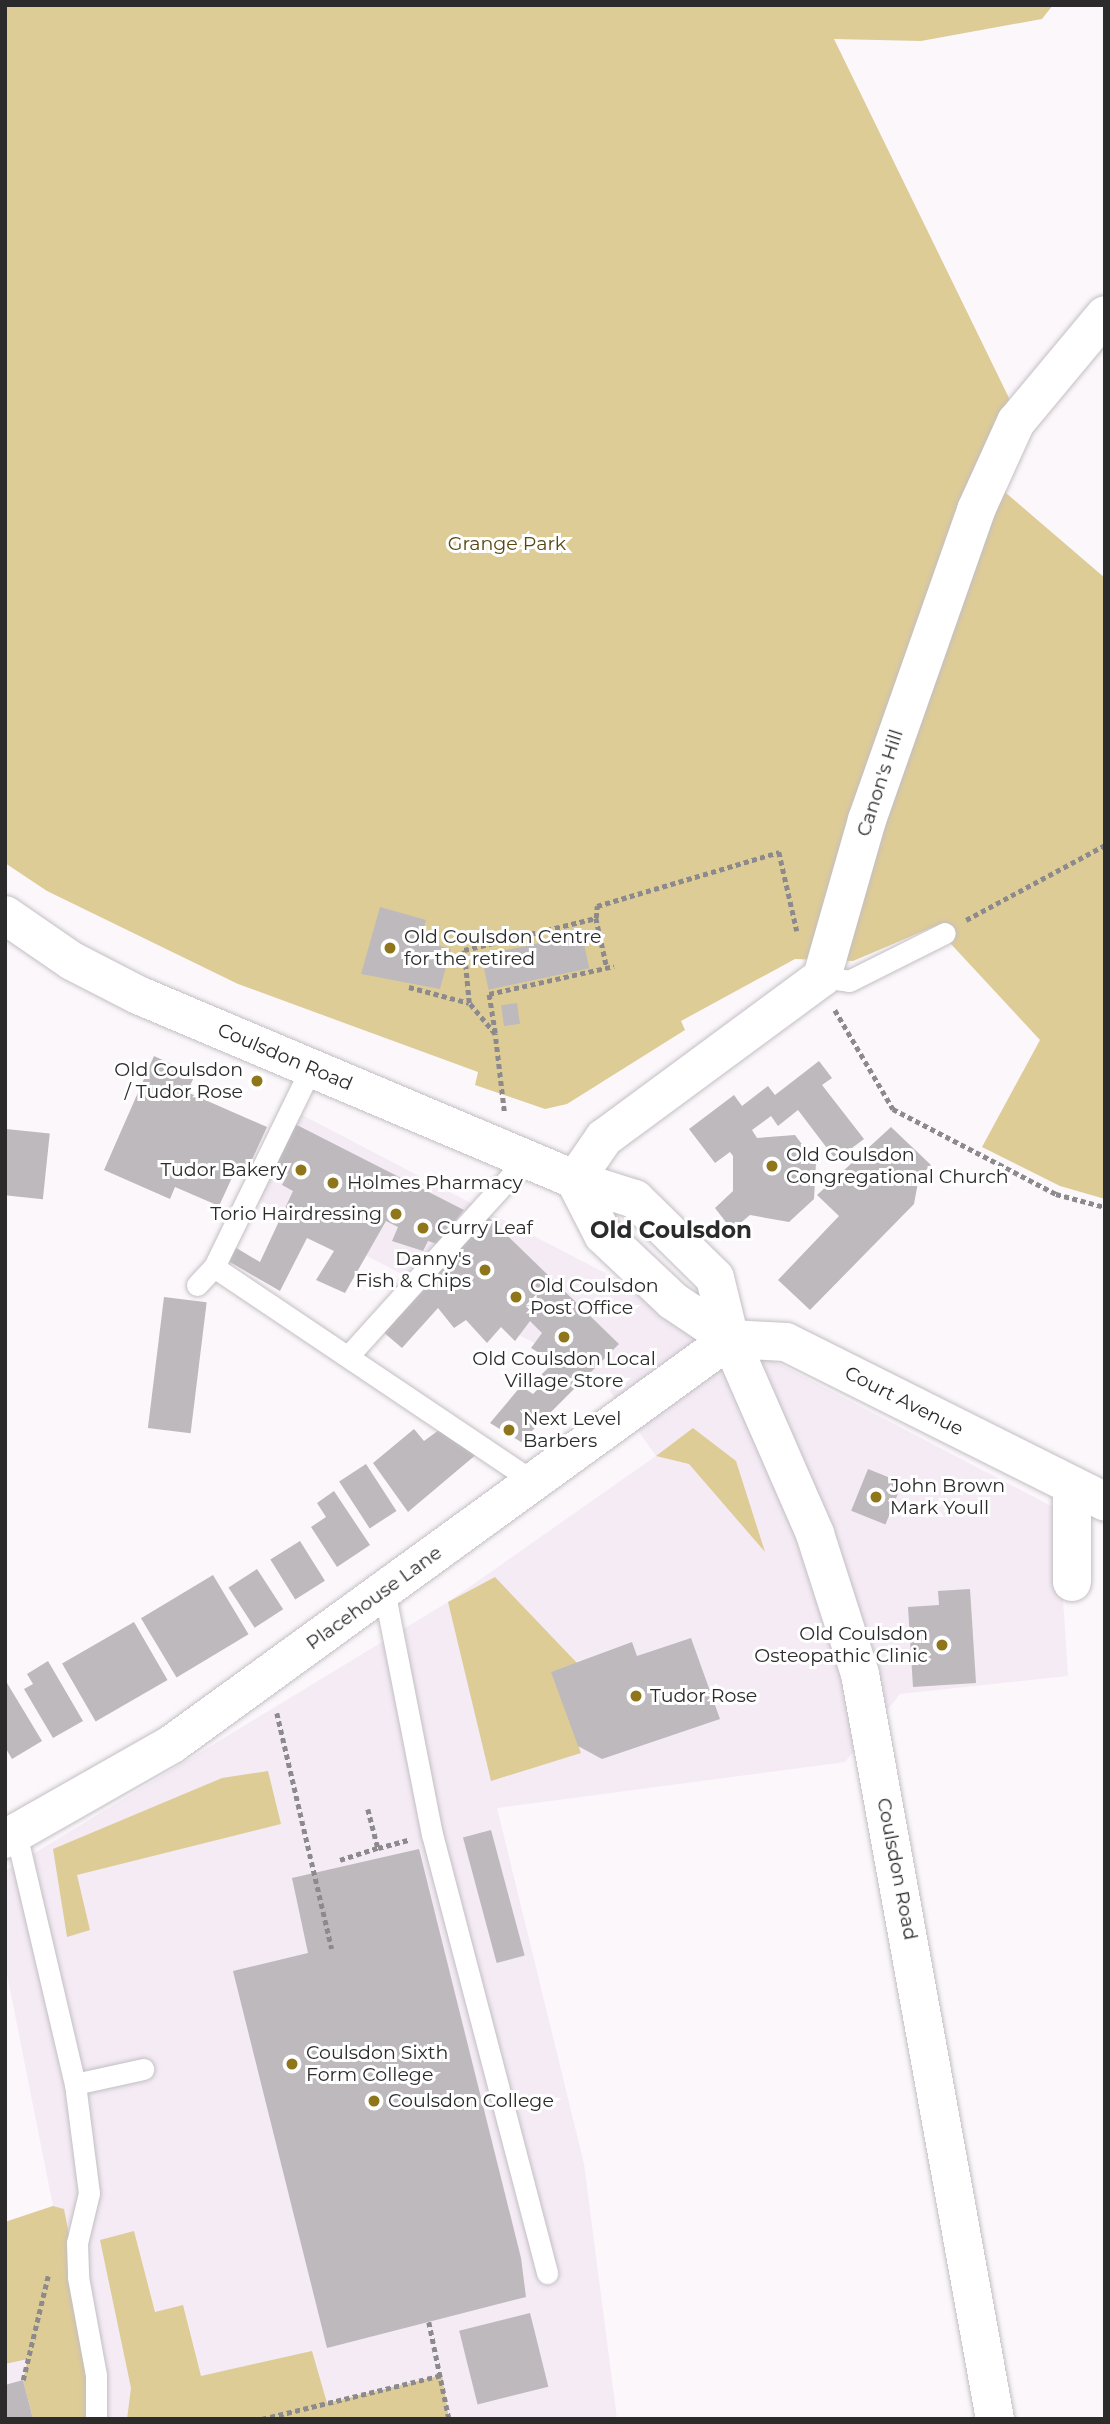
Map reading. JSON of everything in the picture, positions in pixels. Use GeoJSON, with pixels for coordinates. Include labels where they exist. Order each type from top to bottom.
{"type":"FeatureCollection","features":[{"type":"Feature","properties":{"kind":"street","name":"Canon's Hill"},"geometry":{"type":"LineString","coordinates":[[822,977],[867,820],[976,510],[1016,422],[1105,315]]}},
{"type":"Feature","properties":{"kind":"street","name":"Coulsdon Road"},"geometry":{"type":"LineString","coordinates":[[5,915],[72,961],[138,995],[575,1180],[635,1199],[715,1278],[730,1339],[815,1534],[860,1674],[995,2419]]}},
{"type":"Feature","properties":{"kind":"street"},"geometry":{"type":"LineString","coordinates":[[575,1180],[604,1138],[822,977]]}},
{"type":"Feature","properties":{"kind":"street","name":"Placehouse Lane"},"geometry":{"type":"LineString","coordinates":[[11,1836],[172,1744],[730,1339]]}},
{"type":"Feature","properties":{"kind":"street","name":"Court Avenue"},"geometry":{"type":"LineString","coordinates":[[730,1339],[786,1342],[1088,1494],[1072,1582]]}},
{"type":"Feature","properties":{"kind":"lane"},"geometry":{"type":"LineString","coordinates":[[822,977],[849,981],[945,933]]}},
{"type":"Feature","properties":{"kind":"lane"},"geometry":{"type":"LineString","coordinates":[[197,1285],[215,1267],[312,1068]]}},
{"type":"Feature","properties":{"kind":"lane"},"geometry":{"type":"LineString","coordinates":[[350,1354],[514,1154]]}},
{"type":"Feature","properties":{"kind":"lane"},"geometry":{"type":"LineString","coordinates":[[215,1267],[350,1354],[534,1482]]}},
{"type":"Feature","properties":{"kind":"lane"},"geometry":{"type":"LineString","coordinates":[[384,1590],[432,1834],[547,2273]]}},
{"type":"Feature","properties":{"kind":"lane"},"geometry":{"type":"LineString","coordinates":[[11,1836],[75,2084],[89,2193],[77,2243],[78,2277],[96,2375],[96,2419]]}},
{"type":"Feature","properties":{"kind":"lane"},"geometry":{"type":"LineString","coordinates":[[75,2084],[143,2069]]}},
{"type":"Feature","properties":{"kind":"path"},"geometry":{"type":"LineString","coordinates":[[945,933],[1105,845]]}},
{"type":"Feature","properties":{"kind":"path"},"geometry":{"type":"LineString","coordinates":[[607,968],[596,918],[597,906],[779,852]]}},
{"type":"Feature","properties":{"kind":"path"},"geometry":{"type":"LineString","coordinates":[[495,1034],[469,1003],[464,950],[596,918]]}},
{"type":"Feature","properties":{"kind":"path"},"geometry":{"type":"LineString","coordinates":[[514,1154],[489,994],[614,967]]}},
{"type":"Feature","properties":{"kind":"path"},"geometry":{"type":"LineString","coordinates":[[410,987],[469,1003]]}},
{"type":"Feature","properties":{"kind":"path"},"geometry":{"type":"LineString","coordinates":[[836,1013],[893,1109],[1056,1194],[1105,1207]]}},
{"type":"Feature","properties":{"kind":"path"},"geometry":{"type":"LineString","coordinates":[[268,1675],[332,1949]]}},
{"type":"Feature","properties":{"kind":"path"},"geometry":{"type":"LineString","coordinates":[[368,1809],[379,1848]]}},
{"type":"Feature","properties":{"kind":"path"},"geometry":{"type":"LineString","coordinates":[[340,1860],[432,1834]]}},
{"type":"Feature","properties":{"kind":"path"},"geometry":{"type":"LineString","coordinates":[[429,2322],[449,2419]]}},
{"type":"Feature","properties":{"kind":"path"},"geometry":{"type":"LineString","coordinates":[[262,2419],[442,2375]]}},
{"type":"Feature","properties":{"kind":"shaded area","name":"Coulsdon Sixth Form College"},"geometry":{"type":"Polygon","coordinates":[[[283,1105],[1057,1509],[1068,1676],[900,1694],[845,1762],[497,1808],[584,2164],[617,2419],[5,2419],[5,2222],[53,2206],[5,1964],[5,1871],[448,1602],[656,1456],[600,1377],[244,1192],[283,1105]]]}},
{"type":"Feature","properties":{"kind":"green space","name":"Grange Park"},"geometry":{"type":"Polygon","coordinates":[[[5,5],[1053,5],[1042,19],[921,41],[834,39],[1009,398],[1006,493],[1105,578],[1105,1199],[1060,1186],[982,1147],[1040,1040],[950,943],[940,924],[853,961],[795,959],[681,1021],[685,1030],[567,1104],[545,1109],[475,1085],[478,1072],[238,984],[47,891],[5,863],[5,5]]]}},
{"type":"Feature","properties":{"kind":"green space"},"geometry":{"type":"Polygon","coordinates":[[[693,1428],[736,1461],[765,1552],[689,1464],[656,1456],[693,1428]]]}},
{"type":"Feature","properties":{"kind":"green space"},"geometry":{"type":"Polygon","coordinates":[[[495,1577],[577,1663],[552,1672],[581,1753],[491,1781],[448,1602],[495,1577]]]}},
{"type":"Feature","properties":{"kind":"green space"},"geometry":{"type":"Polygon","coordinates":[[[268,1771],[281,1824],[77,1875],[90,1930],[67,1937],[53,1849],[222,1778],[268,1771]]]}},
{"type":"Feature","properties":{"kind":"green space"},"geometry":{"type":"Polygon","coordinates":[[[53,2206],[64,2209],[96,2375],[93,2419],[33,2419],[23,2380],[28,2359],[5,2364],[5,2222],[53,2206]]]}},
{"type":"Feature","properties":{"kind":"green space"},"geometry":{"type":"Polygon","coordinates":[[[134,2231],[155,2312],[183,2305],[201,2376],[312,2351],[327,2403],[442,2375],[449,2419],[127,2419],[131,2388],[100,2240],[134,2231]]]}},
{"type":"Feature","properties":{"kind":"building"},"geometry":{"type":"Polygon","coordinates":[[[380,907],[426,920],[420,940],[451,949],[440,989],[361,974],[380,907]]]}},
{"type":"Feature","properties":{"kind":"building"},"geometry":{"type":"Polygon","coordinates":[[[582,934],[589,968],[489,990],[481,955],[582,934]]]}},
{"type":"Feature","properties":{"kind":"building"},"geometry":{"type":"Polygon","coordinates":[[[517,1003],[520,1024],[504,1026],[501,1005],[517,1003]]]}},
{"type":"Feature","properties":{"kind":"building"},"geometry":{"type":"Polygon","coordinates":[[[154,1056],[195,1075],[187,1092],[267,1127],[246,1173],[236,1169],[219,1206],[175,1187],[170,1199],[104,1170],[154,1056]]]}},
{"type":"Feature","properties":{"kind":"building"},"geometry":{"type":"Polygon","coordinates":[[[819,1061],[832,1078],[822,1085],[864,1139],[836,1160],[798,1110],[778,1126],[771,1116],[752,1130],[757,1138],[795,1135],[816,1163],[814,1199],[789,1222],[750,1215],[732,1230],[715,1208],[733,1191],[733,1156],[730,1152],[715,1163],[689,1129],[734,1095],[742,1106],[768,1086],[775,1095],[819,1061]]]}},
{"type":"Feature","properties":{"kind":"building"},"geometry":{"type":"Polygon","coordinates":[[[293,1123],[464,1210],[437,1244],[428,1241],[423,1251],[392,1241],[398,1227],[386,1221],[345,1293],[316,1280],[334,1251],[307,1238],[280,1291],[228,1261],[233,1246],[260,1262],[293,1191],[282,1185],[288,1174],[273,1167],[293,1123]]]}},
{"type":"Feature","properties":{"kind":"building"},"geometry":{"type":"Polygon","coordinates":[[[891,1127],[931,1165],[919,1177],[914,1204],[810,1310],[778,1280],[839,1216],[817,1195],[891,1127]]]}},
{"type":"Feature","properties":{"kind":"building"},"geometry":{"type":"Polygon","coordinates":[[[6,1129],[50,1134],[43,1199],[5,1195],[6,1129]]]}},
{"type":"Feature","properties":{"kind":"building"},"geometry":{"type":"Polygon","coordinates":[[[484,1213],[619,1344],[521,1442],[490,1423],[521,1386],[533,1394],[541,1386],[534,1382],[554,1362],[531,1348],[542,1333],[530,1321],[515,1341],[501,1327],[487,1343],[466,1320],[454,1328],[438,1308],[402,1348],[382,1331],[484,1213]]]}},
{"type":"Feature","properties":{"kind":"building"},"geometry":{"type":"Polygon","coordinates":[[[164,1297],[207,1302],[191,1433],[148,1428],[164,1297]]]}},
{"type":"Feature","properties":{"kind":"building"},"geometry":{"type":"Polygon","coordinates":[[[443,1427],[478,1453],[408,1512],[373,1463],[414,1429],[424,1441],[443,1427]]]}},
{"type":"Feature","properties":{"kind":"building"},"geometry":{"type":"Polygon","coordinates":[[[366,1464],[396,1511],[370,1528],[339,1481],[366,1464]]]}},
{"type":"Feature","properties":{"kind":"building","name":"John Brown Mark Youll"},"geometry":{"type":"Polygon","coordinates":[[[868,1469],[902,1483],[885,1525],[851,1511],[868,1469]]]}},
{"type":"Feature","properties":{"kind":"building"},"geometry":{"type":"Polygon","coordinates":[[[334,1491],[370,1545],[337,1567],[311,1527],[326,1517],[317,1503],[334,1491]]]}},
{"type":"Feature","properties":{"kind":"building"},"geometry":{"type":"Polygon","coordinates":[[[300,1541],[325,1581],[295,1599],[270,1560],[300,1541]]]}},
{"type":"Feature","properties":{"kind":"building"},"geometry":{"type":"Polygon","coordinates":[[[257,1569],[283,1609],[255,1628],[228,1588],[257,1569]]]}},
{"type":"Feature","properties":{"kind":"building"},"geometry":{"type":"Polygon","coordinates":[[[213,1575],[249,1634],[177,1677],[141,1618],[213,1575]]]}},
{"type":"Feature","properties":{"kind":"building","name":"Old Coulsdon Osteopathic Clinic"},"geometry":{"type":"Polygon","coordinates":[[[970,1589],[976,1683],[913,1687],[908,1607],[939,1605],[938,1591],[970,1589]]]}},
{"type":"Feature","properties":{"kind":"building"},"geometry":{"type":"Polygon","coordinates":[[[134,1622],[168,1680],[96,1722],[62,1664],[134,1622]]]}},
{"type":"Feature","properties":{"kind":"building","name":"Tudor Rose"},"geometry":{"type":"Polygon","coordinates":[[[691,1638],[720,1719],[602,1759],[578,1746],[551,1672],[632,1642],[637,1656],[691,1638]]]}},
{"type":"Feature","properties":{"kind":"building"},"geometry":{"type":"Polygon","coordinates":[[[48,1661],[83,1721],[53,1738],[24,1689],[33,1684],[27,1674],[48,1661]]]}},
{"type":"Feature","properties":{"kind":"building"},"geometry":{"type":"Polygon","coordinates":[[[7,1683],[42,1741],[12,1759],[5,1747],[7,1683]]]}},
{"type":"Feature","properties":{"kind":"building"},"geometry":{"type":"Polygon","coordinates":[[[491,1830],[525,1956],[497,1963],[463,1838],[491,1830]]]}},
{"type":"Feature","properties":{"kind":"building","name":"Coulsdon College"},"geometry":{"type":"Polygon","coordinates":[[[419,1849],[521,2258],[526,2297],[327,2348],[233,1971],[308,1953],[292,1878],[419,1849]]]}},
{"type":"Feature","properties":{"kind":"building"},"geometry":{"type":"Polygon","coordinates":[[[530,2313],[548,2387],[478,2404],[459,2331],[530,2313]]]}},
{"type":"Feature","properties":{"kind":"building"},"geometry":{"type":"Polygon","coordinates":[[[23,2380],[33,2419],[5,2419],[5,2385],[23,2380]]]}},
{"type":"Feature","properties":{"kind":"place","name":"Old Coulsdon Centre for the retired"},"geometry":{"type":"Point","coordinates":[390,948]}},
{"type":"Feature","properties":{"kind":"place","name":"Old Coulsdon / Tudor Rose"},"geometry":{"type":"Point","coordinates":[257,1081]}},
{"type":"Feature","properties":{"kind":"place","name":"Old Coulsdon Congregational Church"},"geometry":{"type":"Point","coordinates":[772,1166]}},
{"type":"Feature","properties":{"kind":"place","name":"Tudor Bakery"},"geometry":{"type":"Point","coordinates":[301,1170]}},
{"type":"Feature","properties":{"kind":"place","name":"Holmes Pharmacy"},"geometry":{"type":"Point","coordinates":[333,1183]}},
{"type":"Feature","properties":{"kind":"place","name":"Torio Hairdressing"},"geometry":{"type":"Point","coordinates":[396,1214]}},
{"type":"Feature","properties":{"kind":"place","name":"Curry Leaf"},"geometry":{"type":"Point","coordinates":[423,1228]}},
{"type":"Feature","properties":{"kind":"place","name":"Danny's Fish & Chips"},"geometry":{"type":"Point","coordinates":[485,1270]}},
{"type":"Feature","properties":{"kind":"place","name":"Old Coulsdon Post Office"},"geometry":{"type":"Point","coordinates":[516,1297]}},
{"type":"Feature","properties":{"kind":"place","name":"Old Coulsdon Local Village Store"},"geometry":{"type":"Point","coordinates":[564,1337]}},
{"type":"Feature","properties":{"kind":"place","name":"Next Level Barbers"},"geometry":{"type":"Point","coordinates":[509,1430]}},
{"type":"Feature","properties":{"kind":"place","name":"John Brown Mark Youll"},"geometry":{"type":"Point","coordinates":[876,1497]}},
{"type":"Feature","properties":{"kind":"place","name":"Old Coulsdon Osteopathic Clinic"},"geometry":{"type":"Point","coordinates":[942,1645]}},
{"type":"Feature","properties":{"kind":"place","name":"Tudor Rose"},"geometry":{"type":"Point","coordinates":[636,1696]}},
{"type":"Feature","properties":{"kind":"place","name":"Coulsdon Sixth Form College"},"geometry":{"type":"Point","coordinates":[292,2064]}},
{"type":"Feature","properties":{"kind":"place","name":"Coulsdon College"},"geometry":{"type":"Point","coordinates":[374,2101]}},
{"type":"Feature","properties":{"kind":"district","name":"Old Coulsdon"},"geometry":{"type":"Point","coordinates":[671,1230]}}]}
